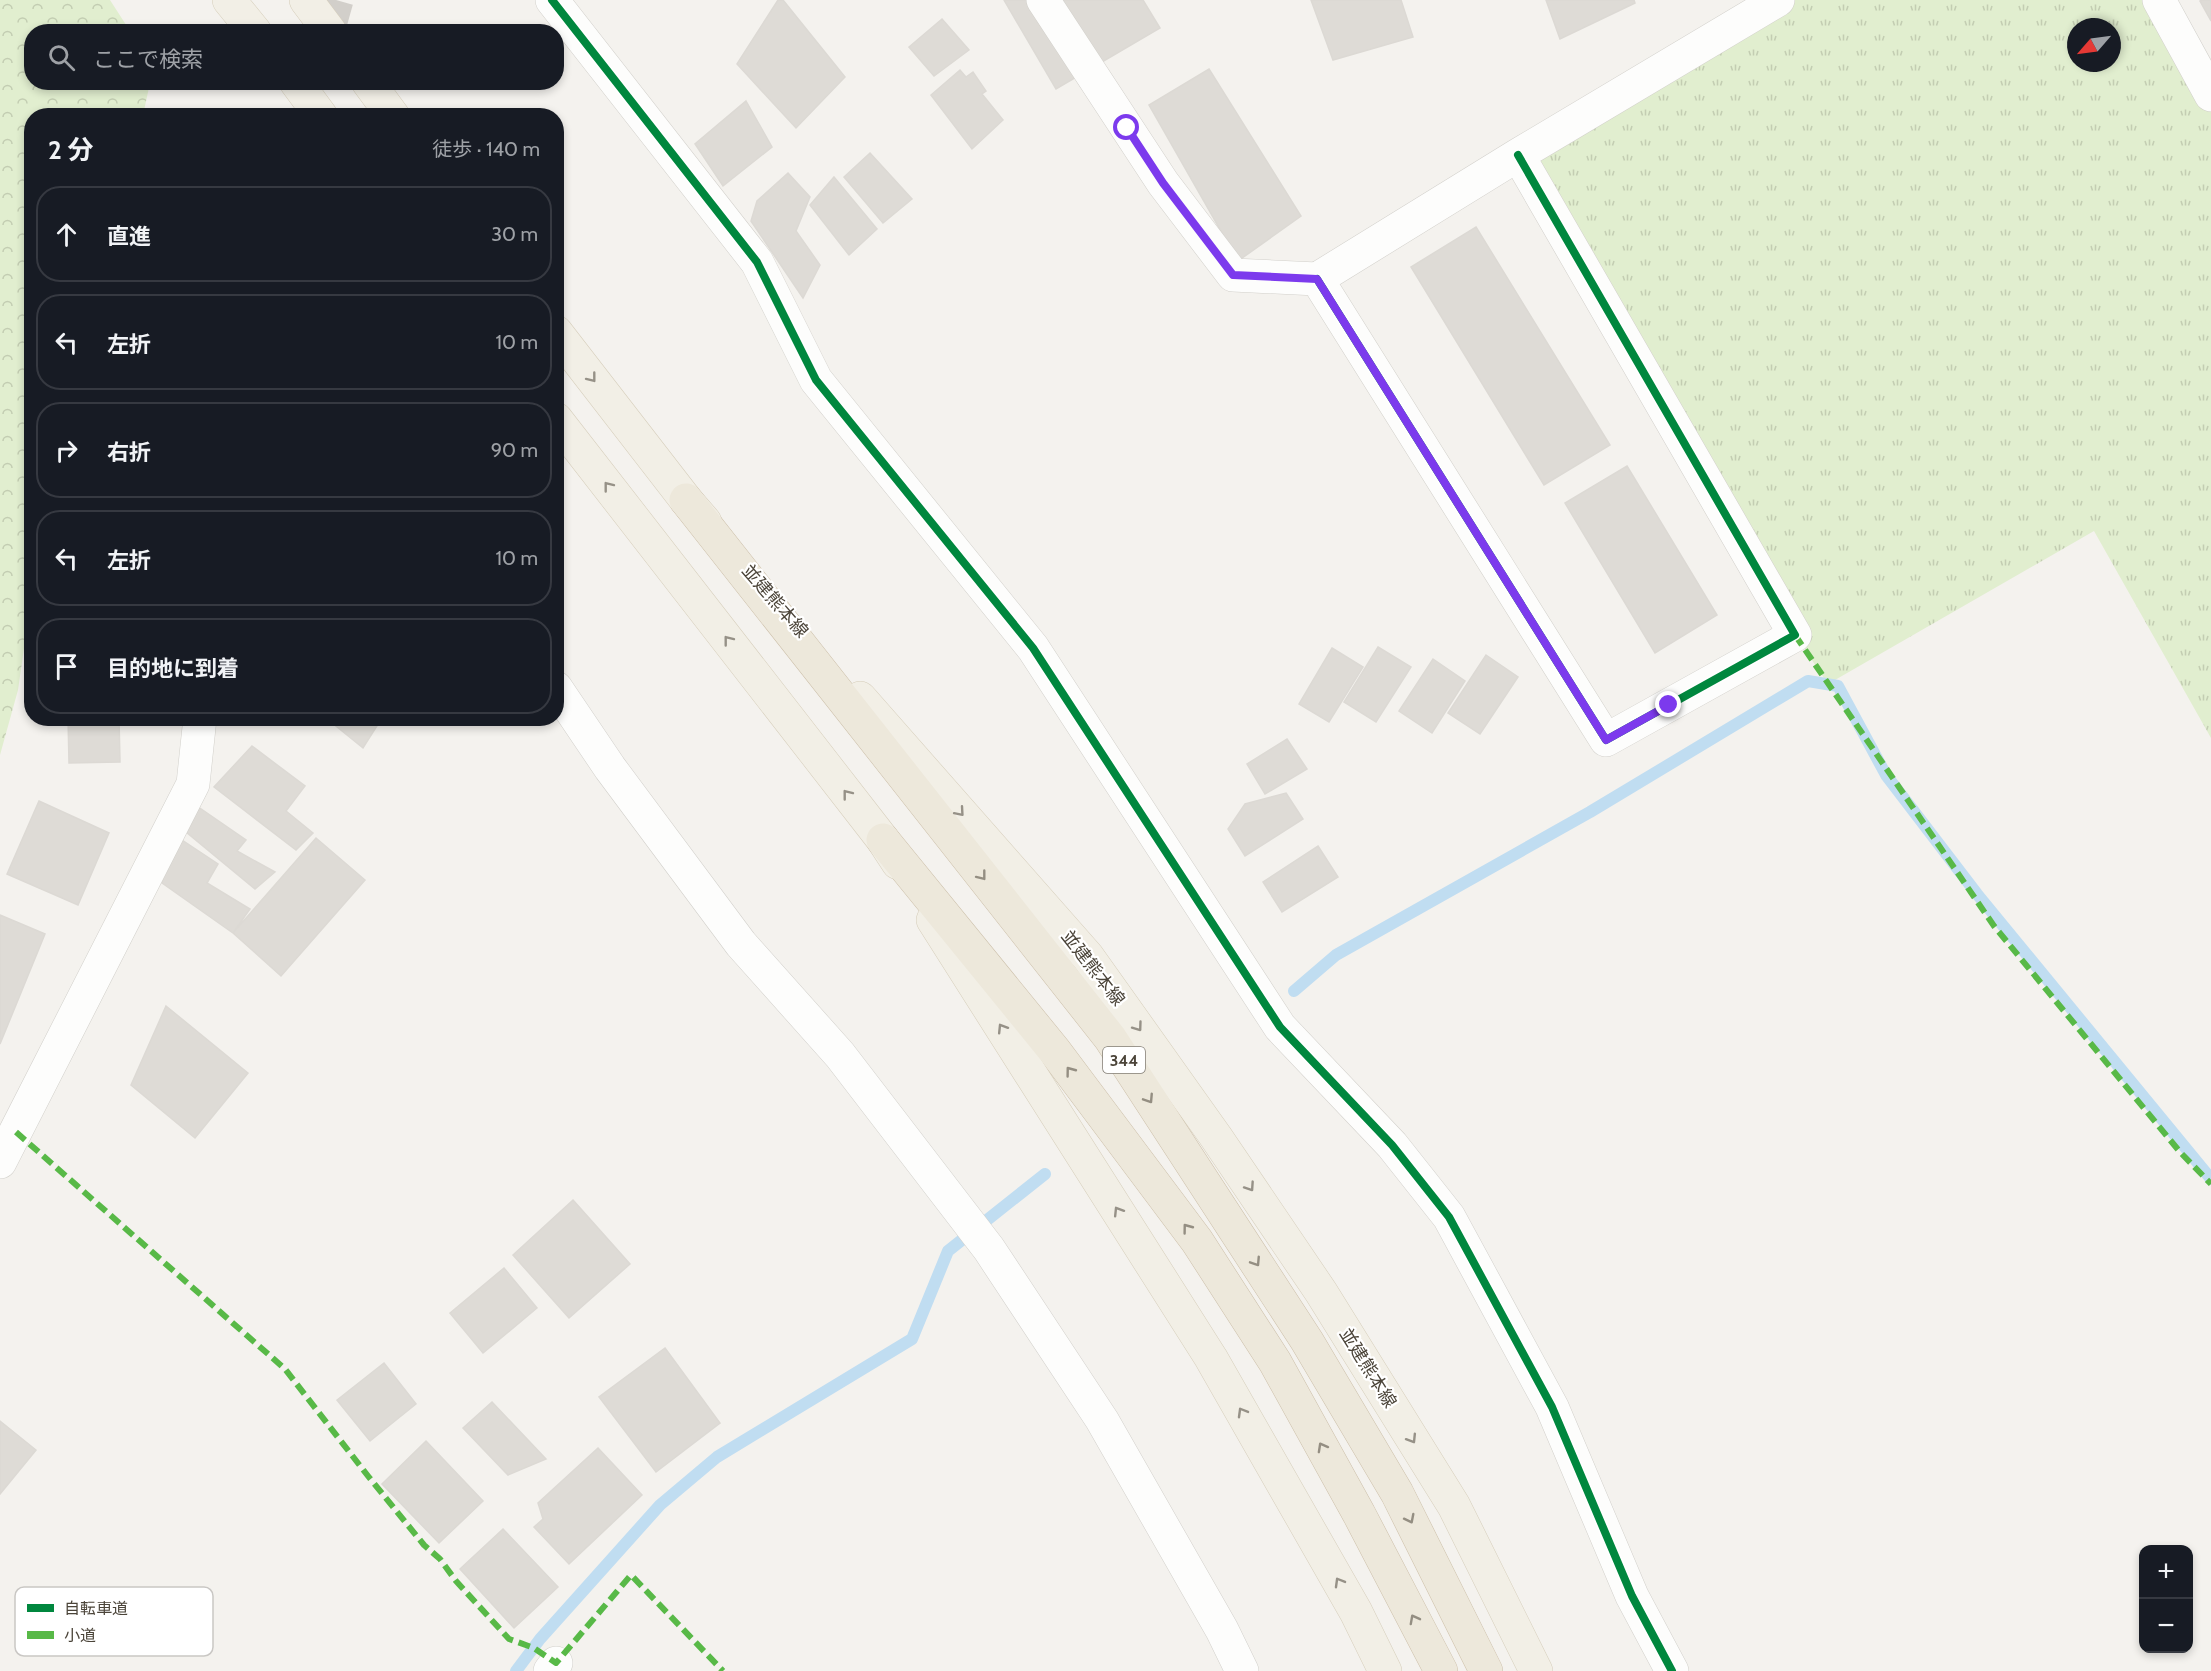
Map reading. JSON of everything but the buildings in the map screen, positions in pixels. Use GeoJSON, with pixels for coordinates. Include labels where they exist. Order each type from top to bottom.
{"type":"FeatureCollection","features":[{"type":"Feature","properties":{"kind":"highway","name":"344"},"geometry":{"type":"LineString","coordinates":[[686,500],[1110,1038],[1313,1351],[1397,1493],[1486,1671]]}},
{"type":"Feature","properties":{"kind":"highway","name":"344"},"geometry":{"type":"LineString","coordinates":[[883,840],[1054,1050],[1197,1241],[1275,1362],[1359,1514],[1441,1671]]}},
{"type":"Feature","properties":{"kind":"main road"},"geometry":{"type":"LineString","coordinates":[[229,0],[248,24]]}},
{"type":"Feature","properties":{"kind":"main road"},"geometry":{"type":"LineString","coordinates":[[306,0],[324,24]]}},
{"type":"Feature","properties":{"kind":"main road"},"geometry":{"type":"LineString","coordinates":[[302,90],[315,108]]}},
{"type":"Feature","properties":{"kind":"main road"},"geometry":{"type":"LineString","coordinates":[[374,90],[387,108]]}},
{"type":"Feature","properties":{"kind":"main road","name":"並建熊本線"},"geometry":{"type":"LineString","coordinates":[[564,342],[686,500],[1088,957],[1216,1137],[1321,1292],[1454,1506],[1536,1671]]}},
{"type":"Feature","properties":{"kind":"main road"},"geometry":{"type":"LineString","coordinates":[[564,429],[883,840],[1211,1358],[1356,1612],[1385,1671]]}},
{"type":"Feature","properties":{"kind":"street"},"geometry":{"type":"LineString","coordinates":[[552,0],[757,262],[816,380],[1033,648],[1280,1028],[1392,1145],[1449,1217],[1552,1407],[1632,1596],[1672,1671]]}},
{"type":"Feature","properties":{"kind":"street"},"geometry":{"type":"LineString","coordinates":[[1043,0],[1163,183],[1233,275],[1317,279],[1518,155],[1778,0]]}},
{"type":"Feature","properties":{"kind":"street"},"geometry":{"type":"LineString","coordinates":[[2159,0],[2211,96]]}},
{"type":"Feature","properties":{"kind":"street"},"geometry":{"type":"LineString","coordinates":[[1317,279],[1606,740],[1795,635],[1518,155]]}},
{"type":"Feature","properties":{"kind":"street"},"geometry":{"type":"LineString","coordinates":[[564,699],[610,768],[741,944],[840,1055],[989,1249],[1102,1420],[1222,1630],[1242,1671]]}},
{"type":"Feature","properties":{"kind":"street"},"geometry":{"type":"LineString","coordinates":[[0,1162],[193,784],[199,726]]}},
{"type":"Feature","properties":{"kind":"green space"},"geometry":{"type":"Polygon","coordinates":[[[0,0],[110,0],[125,24],[24,24],[24,90],[148,90],[145,108],[24,108],[24,648],[18,690],[0,755],[0,0]]]}},
{"type":"Feature","properties":{"kind":"green space"},"geometry":{"type":"Polygon","coordinates":[[[1778,0],[2159,0],[2211,95],[2211,738],[2094,531],[1828,684],[1795,635],[1518,155],[1778,0]]]}},
{"type":"Feature","properties":{"kind":"waterway"},"geometry":{"type":"LineString","coordinates":[[1294,991],[1336,955],[1590,812],[1808,681],[1838,686],[1886,775],[1977,894],[2211,1179]]}},
{"type":"Feature","properties":{"kind":"waterway"},"geometry":{"type":"LineString","coordinates":[[516,1671],[540,1639],[660,1505],[717,1457],[912,1339],[948,1251],[1045,1174]]}},
{"type":"Feature","properties":{"kind":"tunnel"},"geometry":{"type":"LineString","coordinates":[[330,24],[337,0]]}},
{"type":"Feature","properties":{"kind":"marked path"},"geometry":{"type":"LineString","coordinates":[[1795,635],[1994,926],[2180,1152],[2211,1184]]}},
{"type":"Feature","properties":{"kind":"marked path"},"geometry":{"type":"LineString","coordinates":[[16,1132],[285,1369],[424,1545],[440,1559],[456,1581],[509,1639],[534,1648],[556,1663],[631,1575],[723,1671]]}},
{"type":"Feature","properties":{"kind":"cycle path"},"geometry":{"type":"LineString","coordinates":[[552,0],[757,262],[816,380],[1033,648],[1280,1027],[1392,1145],[1449,1217],[1552,1407],[1632,1596],[1672,1671]]}},
{"type":"Feature","properties":{"kind":"cycle path"},"geometry":{"type":"LineString","coordinates":[[1317,279],[1606,740],[1795,635],[1518,155]]}},
{"type":"Feature","properties":{"kind":"route"},"geometry":{"type":"LineString","coordinates":[[1127,128],[1163,183],[1233,275],[1317,279],[1606,740],[1669,705]]}}]}
